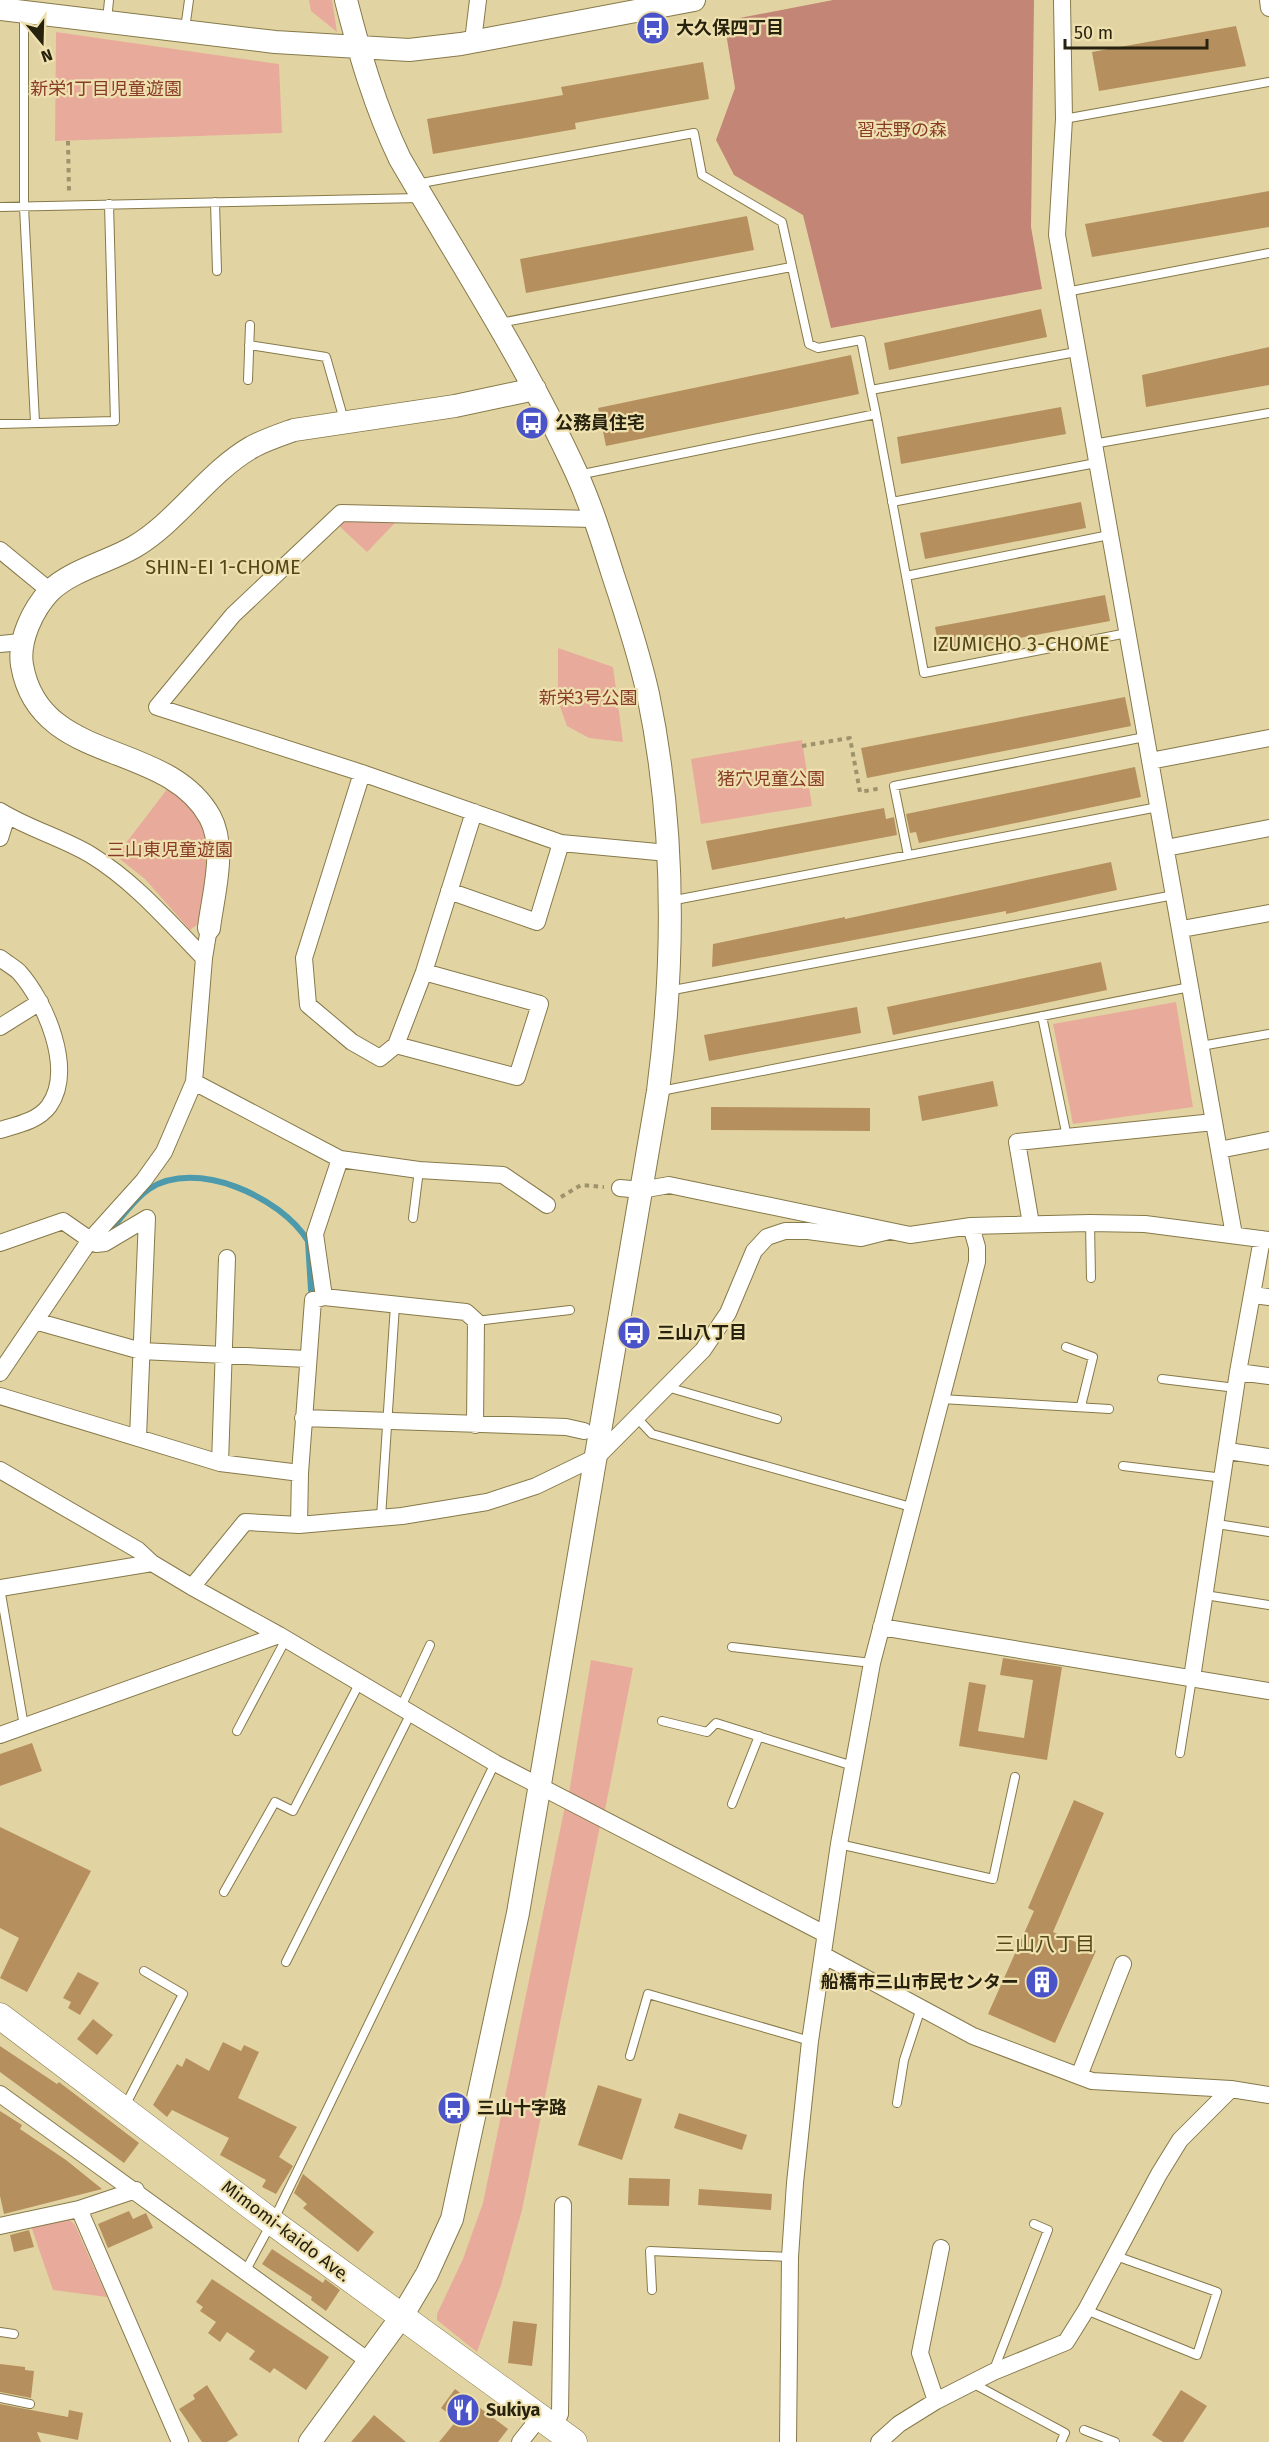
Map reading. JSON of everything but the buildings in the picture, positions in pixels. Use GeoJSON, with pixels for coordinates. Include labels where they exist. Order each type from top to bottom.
{"type":"FeatureCollection","features":[{"type":"Feature","properties":{"kind":"main road","name":"Mimomi-kaido Ave."},"geometry":{"type":"LineString","coordinates":[[0,2016],[272,2222],[574,2442]]}},
{"type":"Feature","properties":{"kind":"street"},"geometry":{"type":"LineString","coordinates":[[310,2442],[402,2316],[442,2245],[454,2210],[518,1913],[598,1456],[630,1189],[658,1091],[668,991],[670,901],[668,853],[659,763],[648,695],[632,633],[594,519],[577,475],[535,389],[419,191],[385,127],[358,48],[346,0]]}},
{"type":"Feature","properties":{"kind":"street"},"geometry":{"type":"LineString","coordinates":[[473,41],[478,0]]}},
{"type":"Feature","properties":{"kind":"street"},"geometry":{"type":"LineString","coordinates":[[0,9],[108,11],[185,31],[358,48],[409,50],[473,41],[650,4],[694,0]]}},
{"type":"Feature","properties":{"kind":"street"},"geometry":{"type":"LineString","coordinates":[[1062,0],[1064,119],[1057,235],[1092,444],[1182,929],[1190,987],[1234,1235]]}},
{"type":"Feature","properties":{"kind":"street"},"geometry":{"type":"LineString","coordinates":[[1268,0],[1269,8]]}},
{"type":"Feature","properties":{"kind":"street"},"geometry":{"type":"LineString","coordinates":[[0,1374],[90,1240],[144,1180],[164,1152],[194,1082],[204,958],[218,848],[210,818],[192,795],[170,777],[66,731],[38,708],[27,688],[20,656],[10,643],[50,591],[135,546],[251,448],[294,430],[455,406],[535,389]]}},
{"type":"Feature","properties":{"kind":"street"},"geometry":{"type":"LineString","coordinates":[[594,519],[341,513],[233,615],[157,707],[362,773],[561,843],[668,853]]}},
{"type":"Feature","properties":{"kind":"street"},"geometry":{"type":"LineString","coordinates":[[0,550],[50,591]]}},
{"type":"Feature","properties":{"kind":"street"},"geometry":{"type":"LineString","coordinates":[[1150,761],[1269,738]]}},
{"type":"Feature","properties":{"kind":"street"},"geometry":{"type":"LineString","coordinates":[[362,773],[304,957],[308,1005],[352,1042],[380,1058],[396,1045],[424,972],[474,812]]}},
{"type":"Feature","properties":{"kind":"street"},"geometry":{"type":"LineString","coordinates":[[0,838],[3,813],[89,854],[137,888],[204,958]]}},
{"type":"Feature","properties":{"kind":"street"},"geometry":{"type":"LineString","coordinates":[[1166,848],[1269,828]]}},
{"type":"Feature","properties":{"kind":"street"},"geometry":{"type":"LineString","coordinates":[[448,891],[537,922],[561,843]]}},
{"type":"Feature","properties":{"kind":"street"},"geometry":{"type":"LineString","coordinates":[[1182,929],[1269,913]]}},
{"type":"Feature","properties":{"kind":"street"},"geometry":{"type":"LineString","coordinates":[[0,958],[18,972],[40,1002],[56,1039],[58,1071],[54,1095],[48,1107],[32,1120],[0,1130]]}},
{"type":"Feature","properties":{"kind":"street"},"geometry":{"type":"LineString","coordinates":[[396,1045],[517,1077],[540,1004],[424,972]]}},
{"type":"Feature","properties":{"kind":"street"},"geometry":{"type":"LineString","coordinates":[[0,1027],[40,1002]]}},
{"type":"Feature","properties":{"kind":"street"},"geometry":{"type":"LineString","coordinates":[[194,1082],[340,1159],[419,1170],[503,1175],[547,1205]]}},
{"type":"Feature","properties":{"kind":"street"},"geometry":{"type":"LineString","coordinates":[[1031,1224],[1017,1142],[1214,1122]]}},
{"type":"Feature","properties":{"kind":"street"},"geometry":{"type":"LineString","coordinates":[[1219,1150],[1269,1140]]}},
{"type":"Feature","properties":{"kind":"street"},"geometry":{"type":"LineString","coordinates":[[324,1297],[315,1234],[340,1159]]}},
{"type":"Feature","properties":{"kind":"street"},"geometry":{"type":"LineString","coordinates":[[630,1189],[669,1185],[910,1235],[971,1226],[1090,1223],[1145,1224],[1265,1240],[1261,1296],[1238,1380],[1192,1678]]}},
{"type":"Feature","properties":{"kind":"street"},"geometry":{"type":"LineString","coordinates":[[0,1243],[63,1221],[96,1244],[105,1243],[147,1218],[138,1437]]}},
{"type":"Feature","properties":{"kind":"street"},"geometry":{"type":"LineString","coordinates":[[788,2442],[790,2257],[810,2041],[825,1934],[853,1766],[881,1627],[977,1262],[977,1247],[971,1226]]}},
{"type":"Feature","properties":{"kind":"street"},"geometry":{"type":"LineString","coordinates":[[192,1587],[246,1522],[299,1525],[402,1516],[487,1502],[536,1486],[598,1456],[703,1350],[728,1313],[754,1251],[767,1237],[785,1231],[808,1231],[861,1238],[889,1232]]}},
{"type":"Feature","properties":{"kind":"street"},"geometry":{"type":"LineString","coordinates":[[220,1463],[227,1258]]}},
{"type":"Feature","properties":{"kind":"street"},"geometry":{"type":"LineString","coordinates":[[299,1525],[303,1418],[313,1300],[324,1297],[466,1312],[476,1322],[475,1425]]}},
{"type":"Feature","properties":{"kind":"street"},"geometry":{"type":"LineString","coordinates":[[35,1321],[141,1351],[307,1359]]}},
{"type":"Feature","properties":{"kind":"street"},"geometry":{"type":"LineString","coordinates":[[1238,1380],[1269,1376]]}},
{"type":"Feature","properties":{"kind":"street"},"geometry":{"type":"LineString","coordinates":[[0,1396],[220,1463],[300,1473]]}},
{"type":"Feature","properties":{"kind":"street"},"geometry":{"type":"LineString","coordinates":[[303,1418],[566,1427],[584,1431]]}},
{"type":"Feature","properties":{"kind":"street"},"geometry":{"type":"LineString","coordinates":[[1228,1451],[1269,1457]]}},
{"type":"Feature","properties":{"kind":"street"},"geometry":{"type":"LineString","coordinates":[[0,1470],[138,1550],[153,1563],[192,1587],[282,1637],[405,1712],[495,1763],[825,1934]]}},
{"type":"Feature","properties":{"kind":"street"},"geometry":{"type":"LineString","coordinates":[[0,1588],[153,1563]]}},
{"type":"Feature","properties":{"kind":"street"},"geometry":{"type":"LineString","coordinates":[[881,1627],[1269,1691]]}},
{"type":"Feature","properties":{"kind":"street"},"geometry":{"type":"LineString","coordinates":[[0,1734],[282,1637]]}},
{"type":"Feature","properties":{"kind":"street"},"geometry":{"type":"LineString","coordinates":[[823,1955],[973,2036],[1092,2081],[1231,2089],[1269,2096]]}},
{"type":"Feature","properties":{"kind":"street"},"geometry":{"type":"LineString","coordinates":[[1079,2076],[1123,1964]]}},
{"type":"Feature","properties":{"kind":"street"},"geometry":{"type":"LineString","coordinates":[[879,2442],[899,2424],[936,2401],[974,2384],[993,2372],[1066,2342],[1180,2140],[1231,2089]]}},
{"type":"Feature","properties":{"kind":"street"},"geometry":{"type":"LineString","coordinates":[[0,2094],[136,2190],[370,2362]]}},
{"type":"Feature","properties":{"kind":"street"},"geometry":{"type":"LineString","coordinates":[[0,2226],[79,2209],[136,2190]]}},
{"type":"Feature","properties":{"kind":"street"},"geometry":{"type":"LineString","coordinates":[[520,2442],[560,2414],[563,2205]]}},
{"type":"Feature","properties":{"kind":"street"},"geometry":{"type":"LineString","coordinates":[[79,2209],[180,2442]]}},
{"type":"Feature","properties":{"kind":"street"},"geometry":{"type":"LineString","coordinates":[[936,2401],[920,2353],[942,2248]]}},
{"type":"Feature","properties":{"kind":"lane"},"geometry":{"type":"LineString","coordinates":[[185,31],[189,0]]}},
{"type":"Feature","properties":{"kind":"lane"},"geometry":{"type":"LineString","coordinates":[[33,10],[24,207],[35,422]]}},
{"type":"Feature","properties":{"kind":"lane"},"geometry":{"type":"LineString","coordinates":[[1064,119],[1269,82]]}},
{"type":"Feature","properties":{"kind":"lane"},"geometry":{"type":"LineString","coordinates":[[0,207],[215,202],[419,191],[694,133],[702,175],[782,222],[809,344],[819,348],[861,340],[924,672],[1127,633]]}},
{"type":"Feature","properties":{"kind":"lane"},"geometry":{"type":"LineString","coordinates":[[215,202],[217,271]]}},
{"type":"Feature","properties":{"kind":"lane"},"geometry":{"type":"LineString","coordinates":[[0,424],[115,421],[109,204]]}},
{"type":"Feature","properties":{"kind":"lane"},"geometry":{"type":"LineString","coordinates":[[1065,292],[1269,253]]}},
{"type":"Feature","properties":{"kind":"lane"},"geometry":{"type":"LineString","coordinates":[[498,323],[791,267]]}},
{"type":"Feature","properties":{"kind":"lane"},"geometry":{"type":"LineString","coordinates":[[248,380],[250,324]]}},
{"type":"Feature","properties":{"kind":"lane"},"geometry":{"type":"LineString","coordinates":[[249,345],[326,357],[345,423]]}},
{"type":"Feature","properties":{"kind":"lane"},"geometry":{"type":"LineString","coordinates":[[871,390],[1076,351]]}},
{"type":"Feature","properties":{"kind":"lane"},"geometry":{"type":"LineString","coordinates":[[1092,444],[1269,413]]}},
{"type":"Feature","properties":{"kind":"lane"},"geometry":{"type":"LineString","coordinates":[[577,475],[876,414]]}},
{"type":"Feature","properties":{"kind":"lane"},"geometry":{"type":"LineString","coordinates":[[892,502],[1096,463]]}},
{"type":"Feature","properties":{"kind":"lane"},"geometry":{"type":"LineString","coordinates":[[906,576],[1109,535]]}},
{"type":"Feature","properties":{"kind":"lane"},"geometry":{"type":"LineString","coordinates":[[908,855],[894,786],[1145,737]]}},
{"type":"Feature","properties":{"kind":"lane"},"geometry":{"type":"LineString","coordinates":[[670,901],[1158,807]]}},
{"type":"Feature","properties":{"kind":"lane"},"geometry":{"type":"LineString","coordinates":[[668,991],[1174,895]]}},
{"type":"Feature","properties":{"kind":"lane"},"geometry":{"type":"LineString","coordinates":[[658,1091],[1190,987]]}},
{"type":"Feature","properties":{"kind":"lane"},"geometry":{"type":"LineString","coordinates":[[1042,1016],[1067,1137]]}},
{"type":"Feature","properties":{"kind":"lane"},"geometry":{"type":"LineString","coordinates":[[1201,1046],[1269,1034]]}},
{"type":"Feature","properties":{"kind":"lane"},"geometry":{"type":"LineString","coordinates":[[413,1218],[419,1170]]}},
{"type":"Feature","properties":{"kind":"lane"},"geometry":{"type":"LineString","coordinates":[[1090,1223],[1091,1278]]}},
{"type":"Feature","properties":{"kind":"lane"},"geometry":{"type":"LineString","coordinates":[[381,1517],[394,1305]]}},
{"type":"Feature","properties":{"kind":"lane"},"geometry":{"type":"LineString","coordinates":[[476,1322],[570,1310]]}},
{"type":"Feature","properties":{"kind":"lane"},"geometry":{"type":"LineString","coordinates":[[1066,1347],[1093,1357],[1081,1406]]}},
{"type":"Feature","properties":{"kind":"lane"},"geometry":{"type":"LineString","coordinates":[[1162,1379],[1238,1380]]}},
{"type":"Feature","properties":{"kind":"lane"},"geometry":{"type":"LineString","coordinates":[[668,1387],[777,1419]]}},
{"type":"Feature","properties":{"kind":"lane"},"geometry":{"type":"LineString","coordinates":[[941,1399],[1109,1409]]}},
{"type":"Feature","properties":{"kind":"lane"},"geometry":{"type":"LineString","coordinates":[[636,1417],[652,1434],[911,1507]]}},
{"type":"Feature","properties":{"kind":"lane"},"geometry":{"type":"LineString","coordinates":[[1123,1466],[1224,1478]]}},
{"type":"Feature","properties":{"kind":"lane"},"geometry":{"type":"LineString","coordinates":[[1216,1524],[1269,1532]]}},
{"type":"Feature","properties":{"kind":"lane"},"geometry":{"type":"LineString","coordinates":[[0,1588],[24,1726]]}},
{"type":"Feature","properties":{"kind":"lane"},"geometry":{"type":"LineString","coordinates":[[1205,1595],[1269,1605]]}},
{"type":"Feature","properties":{"kind":"lane"},"geometry":{"type":"LineString","coordinates":[[237,1731],[282,1637]]}},
{"type":"Feature","properties":{"kind":"lane"},"geometry":{"type":"LineString","coordinates":[[286,1962],[405,1712],[430,1645]]}},
{"type":"Feature","properties":{"kind":"lane"},"geometry":{"type":"LineString","coordinates":[[732,1647],[873,1663]]}},
{"type":"Feature","properties":{"kind":"lane"},"geometry":{"type":"LineString","coordinates":[[1180,1753],[1192,1678]]}},
{"type":"Feature","properties":{"kind":"lane"},"geometry":{"type":"LineString","coordinates":[[224,1892],[275,1802],[292,1811],[359,1684]]}},
{"type":"Feature","properties":{"kind":"lane"},"geometry":{"type":"LineString","coordinates":[[662,1721],[708,1732],[716,1723],[853,1766]]}},
{"type":"Feature","properties":{"kind":"lane"},"geometry":{"type":"LineString","coordinates":[[732,1804],[759,1736]]}},
{"type":"Feature","properties":{"kind":"lane"},"geometry":{"type":"LineString","coordinates":[[246,2270],[272,2222],[495,1763]]}},
{"type":"Feature","properties":{"kind":"lane"},"geometry":{"type":"LineString","coordinates":[[839,1844],[993,1879],[1015,1777]]}},
{"type":"Feature","properties":{"kind":"lane"},"geometry":{"type":"LineString","coordinates":[[124,2109],[183,1994],[144,1971]]}},
{"type":"Feature","properties":{"kind":"lane"},"geometry":{"type":"LineString","coordinates":[[630,2056],[648,1994],[810,2041]]}},
{"type":"Feature","properties":{"kind":"lane"},"geometry":{"type":"LineString","coordinates":[[897,2103],[904,2060],[921,2008]]}},
{"type":"Feature","properties":{"kind":"lane"},"geometry":{"type":"LineString","coordinates":[[993,2372],[1048,2230],[1034,2224]]}},
{"type":"Feature","properties":{"kind":"lane"},"geometry":{"type":"LineString","coordinates":[[652,2290],[650,2251],[790,2257]]}},
{"type":"Feature","properties":{"kind":"lane"},"geometry":{"type":"LineString","coordinates":[[1086,2310],[1197,2355],[1217,2292],[1116,2256]]}},
{"type":"Feature","properties":{"kind":"lane"},"geometry":{"type":"LineString","coordinates":[[0,2332],[14,2334]]}},
{"type":"Feature","properties":{"kind":"lane"},"geometry":{"type":"LineString","coordinates":[[974,2384],[1065,2433],[1061,2442]]}},
{"type":"Feature","properties":{"kind":"lane"},"geometry":{"type":"LineString","coordinates":[[0,2398],[30,2403]]}},
{"type":"Feature","properties":{"kind":"lane"},"geometry":{"type":"LineString","coordinates":[[1084,2430],[1115,2442]]}},
{"type":"Feature","properties":{"kind":"path"},"geometry":{"type":"LineString","coordinates":[[68,141],[70,205]]}},
{"type":"Feature","properties":{"kind":"path"},"geometry":{"type":"LineString","coordinates":[[802,746],[850,738],[860,792],[894,786]]}},
{"type":"Feature","properties":{"kind":"path"},"geometry":{"type":"LineString","coordinates":[[547,1205],[581,1185],[630,1189]]}},
{"type":"Feature","properties":{"kind":"green space"},"geometry":{"type":"Polygon","coordinates":[[[309,0],[332,0],[337,32],[311,11],[309,0]]]}},
{"type":"Feature","properties":{"kind":"green space","name":"習志野の森"},"geometry":{"type":"Polygon","coordinates":[[[833,0],[1034,0],[1031,227],[1042,289],[831,328],[803,215],[734,175],[716,140],[735,88],[724,21],[833,0]]]}},
{"type":"Feature","properties":{"kind":"green space","name":"新栄1丁目児童遊園"},"geometry":{"type":"Polygon","coordinates":[[[56,32],[279,64],[282,133],[55,141],[56,32]]]}},
{"type":"Feature","properties":{"kind":"green space"},"geometry":{"type":"Polygon","coordinates":[[[342,520],[395,523],[367,552],[337,524],[342,520]]]}},
{"type":"Feature","properties":{"kind":"green space","name":"新栄3号公園"},"geometry":{"type":"Polygon","coordinates":[[[558,648],[613,667],[623,742],[589,738],[567,726],[558,701],[558,648]]]}},
{"type":"Feature","properties":{"kind":"green space","name":"猪穴児童公園"},"geometry":{"type":"Polygon","coordinates":[[[802,740],[812,806],[701,824],[691,759],[802,740]]]}},
{"type":"Feature","properties":{"kind":"green space","name":"三山東児童遊園"},"geometry":{"type":"Polygon","coordinates":[[[168,788],[198,818],[208,847],[209,863],[202,921],[190,930],[145,879],[116,856],[168,788]]]}},
{"type":"Feature","properties":{"kind":"green space"},"geometry":{"type":"Polygon","coordinates":[[[1176,1002],[1193,1107],[1073,1124],[1053,1024],[1176,1002]]]}},
{"type":"Feature","properties":{"kind":"green space"},"geometry":{"type":"Polygon","coordinates":[[[591,1660],[633,1668],[605,1810],[569,1793],[591,1660]]]}},
{"type":"Feature","properties":{"kind":"green space"},"geometry":{"type":"Polygon","coordinates":[[[565,1806],[600,1826],[522,2210],[501,2285],[477,2352],[437,2320],[437,2314],[463,2259],[483,2203],[565,1806]]]}},
{"type":"Feature","properties":{"kind":"green space"},"geometry":{"type":"Polygon","coordinates":[[[67,2217],[75,2225],[107,2297],[53,2290],[31,2226],[67,2217]]]}},
{"type":"Feature","properties":{"kind":"waterway"},"geometry":{"type":"LineString","coordinates":[[108,1233],[149,1189],[168,1181],[190,1178],[213,1180],[258,1197],[295,1225],[308,1241],[311,1290]]}},
{"type":"Feature","properties":{"kind":"place","name":"大久保四丁目"},"geometry":{"type":"Point","coordinates":[653,28]}},
{"type":"Feature","properties":{"kind":"place","name":"公務員住宅"},"geometry":{"type":"Point","coordinates":[532,423]}},
{"type":"Feature","properties":{"kind":"place","name":"三山八丁目"},"geometry":{"type":"Point","coordinates":[634,1333]}},
{"type":"Feature","properties":{"kind":"place","name":"船橋市三山市民センター"},"geometry":{"type":"Point","coordinates":[1042,1982]}},
{"type":"Feature","properties":{"kind":"place","name":"三山十字路"},"geometry":{"type":"Point","coordinates":[454,2108]}},
{"type":"Feature","properties":{"kind":"place","name":"Sukiya"},"geometry":{"type":"Point","coordinates":[463,2410]}},
{"type":"Feature","properties":{"kind":"district","name":"SHIN-EI 1-CHOME"},"geometry":{"type":"Point","coordinates":[223,567]}},
{"type":"Feature","properties":{"kind":"district","name":"IZUMICHO 3-CHOME"},"geometry":{"type":"Point","coordinates":[1021,644]}},
{"type":"Feature","properties":{"kind":"district","name":"三山八丁目"},"geometry":{"type":"Point","coordinates":[1045,1944]}}]}
